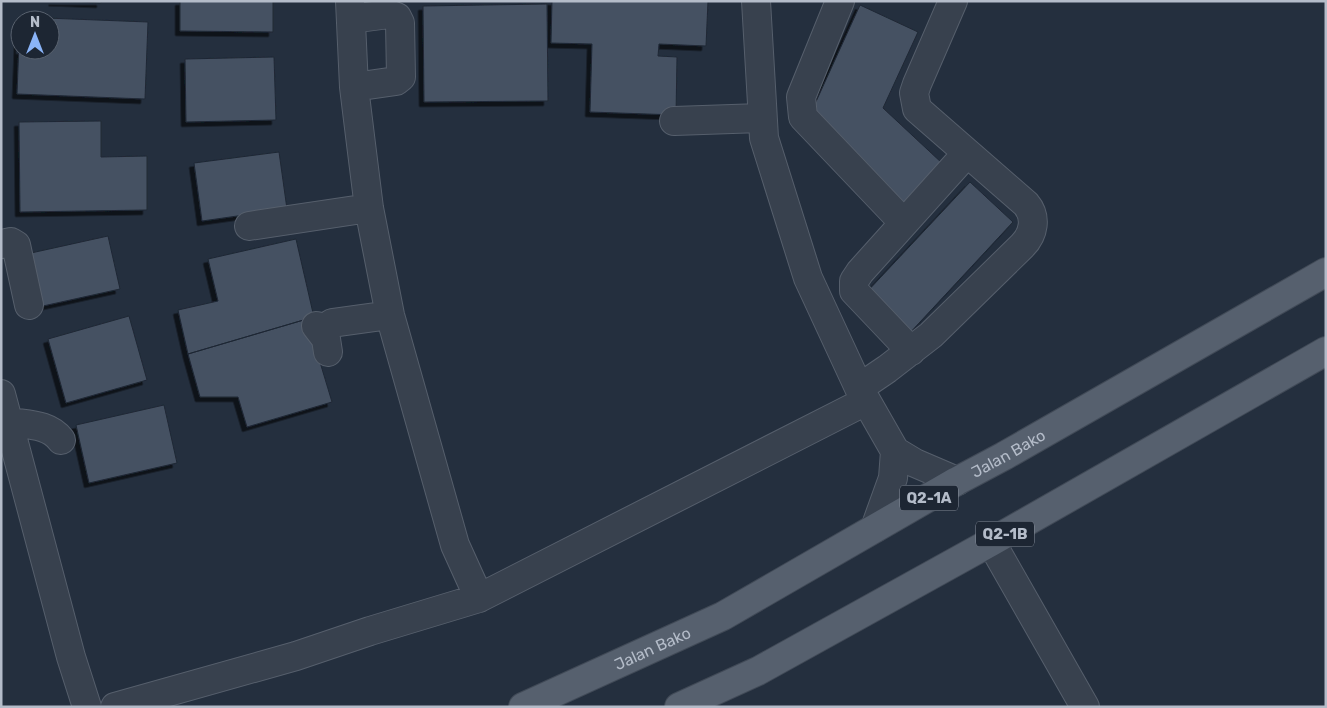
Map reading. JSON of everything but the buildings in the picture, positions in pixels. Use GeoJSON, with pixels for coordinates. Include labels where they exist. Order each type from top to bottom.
{"type":"FeatureCollection","features":[{"type":"Feature","properties":{"kind":"main road","name":"Jalan Bako"},"geometry":{"type":"LineString","coordinates":[[523,707],[723,616],[1326,272]]}},
{"type":"Feature","properties":{"kind":"main road","name":"Q2-1B"},"geometry":{"type":"LineString","coordinates":[[679,707],[758,670],[991,542],[1326,351]]}},
{"type":"Feature","properties":{"kind":"street"},"geometry":{"type":"LineString","coordinates":[[756,1],[761,118],[764,138],[768,156],[808,278],[863,394],[896,451],[915,463],[957,481]]}},
{"type":"Feature","properties":{"kind":"street"},"geometry":{"type":"LineString","coordinates":[[840,1],[801,98],[803,117],[904,223]]}},
{"type":"Feature","properties":{"kind":"street"},"geometry":{"type":"LineString","coordinates":[[115,707],[296,656],[479,598],[863,394],[931,335],[1029,239],[1032,232],[1033,215],[1030,209],[917,109],[914,93],[917,84],[953,1]]}},
{"type":"Feature","properties":{"kind":"street"},"geometry":{"type":"LineString","coordinates":[[354,87],[396,81],[401,77],[400,23],[397,17],[389,14],[350,10],[354,87],[369,208],[390,315],[437,484],[455,545],[479,598]]}},
{"type":"Feature","properties":{"kind":"street"},"geometry":{"type":"LineString","coordinates":[[674,121],[761,118]]}},
{"type":"Feature","properties":{"kind":"street"},"geometry":{"type":"LineString","coordinates":[[911,351],[854,291],[854,281],[967,153]]}},
{"type":"Feature","properties":{"kind":"street"},"geometry":{"type":"LineString","coordinates":[[249,226],[369,208]]}},
{"type":"Feature","properties":{"kind":"street"},"geometry":{"type":"LineString","coordinates":[[1,244],[11,242],[16,245],[29,304]]}},
{"type":"Feature","properties":{"kind":"street"},"geometry":{"type":"LineString","coordinates":[[328,352],[326,340],[316,326],[326,328],[332,323],[390,315]]}},
{"type":"Feature","properties":{"kind":"street"},"geometry":{"type":"LineString","coordinates":[[1,394],[71,657],[87,707]]}},
{"type":"Feature","properties":{"kind":"street"},"geometry":{"type":"LineString","coordinates":[[10,422],[45,428],[57,434],[61,440]]}},
{"type":"Feature","properties":{"kind":"street"},"geometry":{"type":"LineString","coordinates":[[875,528],[893,478],[896,451]]}},
{"type":"Feature","properties":{"kind":"street"},"geometry":{"type":"LineString","coordinates":[[991,542],[1085,707]]}}]}
